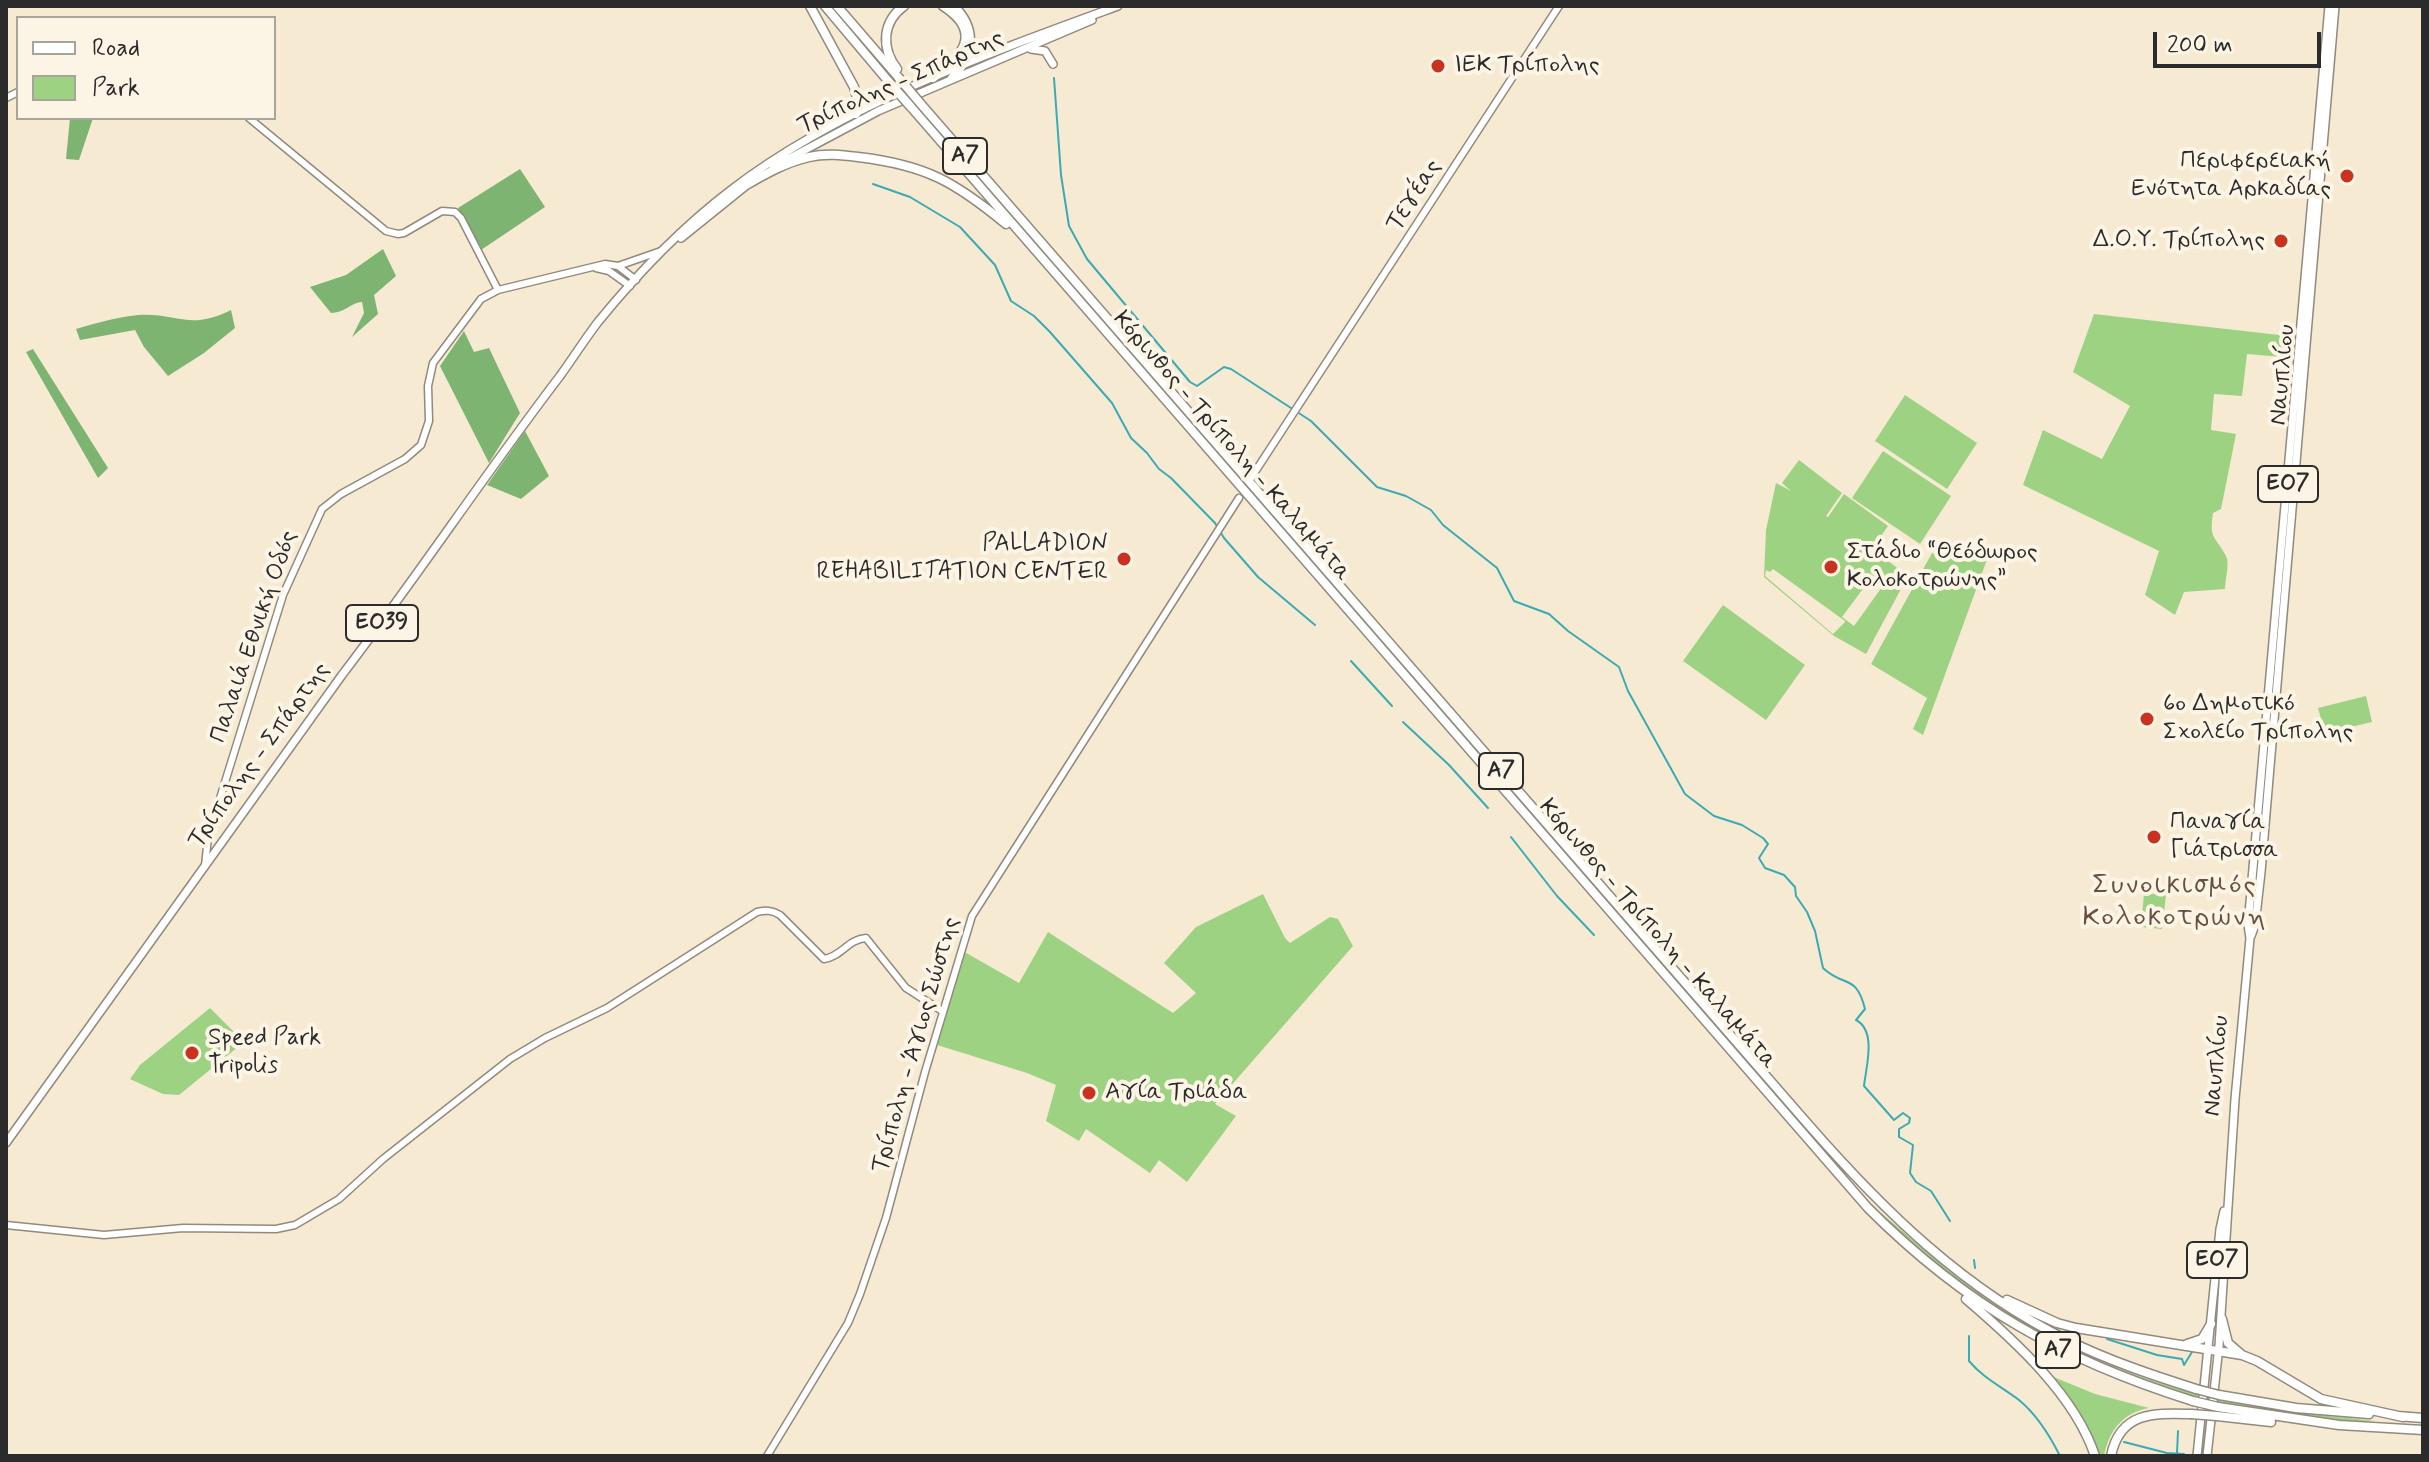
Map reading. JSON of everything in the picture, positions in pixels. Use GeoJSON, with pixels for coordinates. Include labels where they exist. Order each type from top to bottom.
{"type":"FeatureCollection","features":[{"type":"Feature","properties":{"kind":"highway"},"geometry":{"type":"LineString","coordinates":[[810,6],[854,87],[858,101],[856,114]]}},
{"type":"Feature","properties":{"kind":"highway","name":"Κόρινθος - Τρίπολη - Καλαμάτα"},"geometry":{"type":"LineString","coordinates":[[825,6],[889,82],[916,105],[1807,1123],[1890,1213],[1945,1262],[1974,1284],[2070,1342],[2127,1366],[2196,1389],[2296,1408],[2423,1418]]}},
{"type":"Feature","properties":{"kind":"highway"},"geometry":{"type":"LineString","coordinates":[[837,6],[901,77]]}},
{"type":"Feature","properties":{"kind":"highway"},"geometry":{"type":"LineString","coordinates":[[901,77],[890,57],[885,33],[891,18],[904,6]]}},
{"type":"Feature","properties":{"kind":"highway"},"geometry":{"type":"LineString","coordinates":[[933,78],[955,63],[965,45],[963,28],[943,6]]}},
{"type":"Feature","properties":{"kind":"highway"},"geometry":{"type":"LineString","coordinates":[[952,78],[963,67],[969,54],[971,33],[954,6]]}},
{"type":"Feature","properties":{"kind":"highway","name":"Κόρινθος - Τρίπολη - Καλαμάτα"},"geometry":{"type":"LineString","coordinates":[[901,77],[916,105],[1023,238],[1868,1208],[1936,1271],[1999,1315],[2064,1352],[2122,1378],[2217,1412],[2423,1430]]}},
{"type":"Feature","properties":{"kind":"highway"},"geometry":{"type":"LineString","coordinates":[[748,184],[785,164],[819,155],[893,162],[929,173],[965,191],[1023,238]]}},
{"type":"Feature","properties":{"kind":"highway"},"geometry":{"type":"LineString","coordinates":[[1936,1271],[1989,1320],[2068,1403],[2087,1434],[2095,1456]]}},
{"type":"Feature","properties":{"kind":"highway"},"geometry":{"type":"LineString","coordinates":[[1974,1284],[2057,1323],[2242,1355],[2321,1399],[2403,1417]]}},
{"type":"Feature","properties":{"kind":"highway"},"geometry":{"type":"LineString","coordinates":[[2222,1319],[2228,1343],[2242,1355]]}},
{"type":"Feature","properties":{"kind":"highway"},"geometry":{"type":"LineString","coordinates":[[2183,1345],[2202,1339],[2211,1324]]}},
{"type":"Feature","properties":{"kind":"highway"},"geometry":{"type":"LineString","coordinates":[[2111,1456],[2120,1433],[2140,1417],[2217,1412]]}},
{"type":"Feature","properties":{"kind":"main road","name":"Τρίπολης - Σπάρτης"},"geometry":{"type":"LineString","coordinates":[[6,1143],[511,441],[594,328],[661,251],[749,176],[856,114],[933,78],[1121,6]]}},
{"type":"Feature","properties":{"kind":"main road","name":"Τρίπολης - Σπάρτης"},"geometry":{"type":"LineString","coordinates":[[633,283],[715,209],[748,184],[832,133],[1121,6]]}},
{"type":"Feature","properties":{"kind":"main road","name":"Τεγέας"},"geometry":{"type":"LineString","coordinates":[[1251,478],[1559,6]]}},
{"type":"Feature","properties":{"kind":"main road","name":"Ναυπλίου"},"geometry":{"type":"LineString","coordinates":[[2222,1319],[2228,1197],[2250,938],[2255,925],[2261,872],[2332,6]]}},
{"type":"Feature","properties":{"kind":"main road"},"geometry":{"type":"LineString","coordinates":[[1024,49],[1045,51],[1053,64]]}},
{"type":"Feature","properties":{"kind":"main road"},"geometry":{"type":"LineString","coordinates":[[251,120],[386,231],[404,233],[442,211],[455,212],[498,290]]}},
{"type":"Feature","properties":{"kind":"main road","name":"Παλαιά Εθνική Οδός"},"geometry":{"type":"LineString","coordinates":[[205,866],[208,837],[263,654],[283,595],[317,516],[334,498],[405,459],[421,445],[429,421],[428,386],[433,363],[476,305],[498,290],[605,264],[618,266],[661,251]]}},
{"type":"Feature","properties":{"kind":"main road"},"geometry":{"type":"LineString","coordinates":[[618,266],[633,283]]}},
{"type":"Feature","properties":{"kind":"main road"},"geometry":{"type":"LineString","coordinates":[[618,266],[619,277]]}},
{"type":"Feature","properties":{"kind":"main road"},"geometry":{"type":"LineString","coordinates":[[593,268],[605,269],[633,283]]}},
{"type":"Feature","properties":{"kind":"main road","name":"Τρίπολη - Άγιος Σώστης"},"geometry":{"type":"LineString","coordinates":[[767,1456],[848,1323],[860,1294],[886,1218],[970,920],[1239,498]]}},
{"type":"Feature","properties":{"kind":"main road"},"geometry":{"type":"LineString","coordinates":[[6,1225],[104,1235],[198,1228],[276,1229],[295,1225],[339,1199],[383,1159],[510,1059],[607,1008],[764,910],[780,915],[824,959],[835,956],[855,940],[866,938],[906,988],[942,1011]]}},
{"type":"Feature","properties":{"kind":"main road","name":"Ναυπλίου"},"geometry":{"type":"LineString","coordinates":[[2211,1324],[2220,1229],[2228,1197]]}},
{"type":"Feature","properties":{"kind":"main road","name":"ΕΟ7"},"geometry":{"type":"LineString","coordinates":[[2207,1456],[2222,1319]]}},
{"type":"Feature","properties":{"kind":"main road","name":"ΕΟ7"},"geometry":{"type":"LineString","coordinates":[[2197,1456],[2211,1324]]}},
{"type":"Feature","properties":{"kind":"green space"},"geometry":{"type":"Polygon","coordinates":[[[70,120],[92,120],[79,160],[66,159],[70,120]]]}},
{"type":"Feature","properties":{"kind":"green space"},"geometry":{"type":"Polygon","coordinates":[[[520,169],[545,207],[481,250],[458,208],[520,169]]]}},
{"type":"Feature","properties":{"kind":"green space"},"geometry":{"type":"Polygon","coordinates":[[[383,249],[396,276],[374,295],[378,314],[352,337],[364,313],[362,302],[331,313],[310,287],[346,275],[383,249]]]}},
{"type":"Feature","properties":{"kind":"green space"},"geometry":{"type":"Polygon","coordinates":[[[231,310],[235,328],[168,376],[144,347],[135,330],[80,340],[76,329],[138,315],[194,320],[231,310]]]}},
{"type":"Feature","properties":{"kind":"green space"},"geometry":{"type":"Polygon","coordinates":[[[2094,314],[2297,337],[2295,358],[2247,354],[2242,396],[2214,394],[2211,430],[2236,434],[2221,509],[2213,513],[2212,522],[2214,537],[2227,559],[2225,589],[2184,592],[2175,615],[2145,595],[2159,551],[2023,485],[2043,430],[2102,459],[2130,406],[2073,372],[2094,314]]]}},
{"type":"Feature","properties":{"kind":"green space"},"geometry":{"type":"Polygon","coordinates":[[[464,331],[474,352],[489,348],[520,413],[489,463],[440,366],[464,331]]]}},
{"type":"Feature","properties":{"kind":"green space"},"geometry":{"type":"Polygon","coordinates":[[[33,349],[108,468],[98,478],[26,352],[33,349]]]}},
{"type":"Feature","properties":{"kind":"green space"},"geometry":{"type":"Polygon","coordinates":[[[1905,395],[1977,443],[1947,489],[1875,441],[1905,395]]]}},
{"type":"Feature","properties":{"kind":"green space"},"geometry":{"type":"Polygon","coordinates":[[[525,431],[549,476],[521,499],[487,485],[525,431]]]}},
{"type":"Feature","properties":{"kind":"green space"},"geometry":{"type":"Polygon","coordinates":[[[1883,451],[1951,496],[1920,544],[1852,498],[1883,451]]]}},
{"type":"Feature","properties":{"kind":"green space","name":"Στάδιο “Θεόδωρος Κολοκοτρώνης”"},"geometry":{"type":"Polygon","coordinates":[[[1799,460],[1842,493],[1826,516],[1844,494],[1888,526],[1872,549],[1908,576],[1866,654],[1834,636],[1764,577],[1766,530],[1776,483],[1791,491],[1782,483],[1799,460]],[[1773,569],[1770,572],[1766,570],[1765,576],[1833,634],[1845,622],[1845,621],[1773,569]],[[1871,578],[1842,617],[1854,626],[1882,587],[1871,578]]]}},
{"type":"Feature","properties":{"kind":"green space"},"geometry":{"type":"Polygon","coordinates":[[[1932,553],[1953,558],[1989,554],[1923,735],[1913,729],[1927,698],[1871,664],[1932,553]]]}},
{"type":"Feature","properties":{"kind":"green space"},"geometry":{"type":"Polygon","coordinates":[[[1723,605],[1805,665],[1766,720],[1683,661],[1723,605]]]}},
{"type":"Feature","properties":{"kind":"green space"},"geometry":{"type":"Polygon","coordinates":[[[2366,696],[2372,722],[2325,733],[2318,708],[2366,696]]]}},
{"type":"Feature","properties":{"kind":"green space"},"geometry":{"type":"Polygon","coordinates":[[[2144,893],[2166,895],[2162,929],[2141,927],[2144,893]]]}},
{"type":"Feature","properties":{"kind":"green space"},"geometry":{"type":"Polygon","coordinates":[[[1263,894],[1290,943],[1330,917],[1338,919],[1353,946],[1215,1104],[1236,1116],[1187,1182],[1159,1160],[1150,1173],[1086,1129],[1079,1141],[1046,1121],[1056,1085],[934,1044],[961,950],[1019,983],[1048,932],[1173,1013],[1196,993],[1164,963],[1196,927],[1263,894]]]}},
{"type":"Feature","properties":{"kind":"green space","name":"Speed Park Tripolis"},"geometry":{"type":"Polygon","coordinates":[[[210,1008],[244,1042],[179,1095],[163,1094],[130,1079],[140,1065],[210,1008]]]}},
{"type":"Feature","properties":{"kind":"green space"},"geometry":{"type":"Polygon","coordinates":[[[1881,1213],[1942,1265],[2007,1312],[2064,1344],[2124,1371],[2237,1403],[2375,1421],[2309,1418],[2242,1407],[2173,1390],[2106,1366],[2042,1336],[1982,1300],[1928,1259],[1881,1213]]]}},
{"type":"Feature","properties":{"kind":"green space"},"geometry":{"type":"Polygon","coordinates":[[[2044,1373],[2095,1394],[2149,1408],[2132,1414],[2119,1424],[2109,1438],[2104,1456],[2095,1456],[2092,1445],[2044,1373]]]}},
{"type":"Feature","properties":{"kind":"waterway"},"geometry":{"type":"LineString","coordinates":[[1054,78],[1061,175],[1069,226],[1087,259],[1190,382],[1197,386],[1224,367],[1231,369],[1311,421],[1377,487],[1406,496],[1431,510],[1443,525],[1497,568],[1514,601],[1549,614],[1619,667],[1628,691],[1685,794],[1714,816],[1742,825],[1768,844],[1759,858],[1765,868],[1784,875],[1795,887],[1796,896],[1815,931],[1823,968],[1858,990],[1865,1009],[1856,1020],[1862,1025],[1868,1041],[1864,1086],[1894,1120],[1903,1113],[1910,1118],[1909,1123],[1899,1129],[1899,1137],[1913,1145],[1910,1173],[1916,1182],[1931,1191],[1950,1221]]}},
{"type":"Feature","properties":{"kind":"waterway"},"geometry":{"type":"LineString","coordinates":[[873,184],[910,197],[960,227],[995,265],[1011,301],[1034,316],[1050,332],[1112,403],[1131,438],[1215,523],[1258,577],[1315,625]]}},
{"type":"Feature","properties":{"kind":"waterway"},"geometry":{"type":"LineString","coordinates":[[1351,661],[1392,706]]}},
{"type":"Feature","properties":{"kind":"waterway"},"geometry":{"type":"LineString","coordinates":[[1403,722],[1449,765],[1488,808]]}},
{"type":"Feature","properties":{"kind":"waterway"},"geometry":{"type":"LineString","coordinates":[[1511,837],[1557,896],[1594,935]]}},
{"type":"Feature","properties":{"kind":"waterway"},"geometry":{"type":"LineString","coordinates":[[1974,1260],[1975,1268]]}},
{"type":"Feature","properties":{"kind":"waterway"},"geometry":{"type":"LineString","coordinates":[[1969,1336],[1969,1361],[2025,1406],[2042,1426],[2060,1456]]}},
{"type":"Feature","properties":{"kind":"waterway"},"geometry":{"type":"LineString","coordinates":[[2107,1339],[2157,1355],[2182,1359],[2184,1365],[2192,1352]]}},
{"type":"Feature","properties":{"kind":"waterway"},"geometry":{"type":"LineString","coordinates":[[2177,1453],[2178,1431]]}},
{"type":"Feature","properties":{"kind":"waterway"},"geometry":{"type":"LineString","coordinates":[[2124,1442],[2184,1454]]}},
{"type":"Feature","properties":{"kind":"waterway"},"geometry":{"type":"LineString","coordinates":[[2274,1456],[2296,1456]]}},
{"type":"Feature","properties":{"kind":"place","name":"ΙΕΚ Τρίπολης"},"geometry":{"type":"Point","coordinates":[1438,66]}},
{"type":"Feature","properties":{"kind":"place","name":"Περιφερειακή Ενότητα Αρκαδίας"},"geometry":{"type":"Point","coordinates":[2347,176]}},
{"type":"Feature","properties":{"kind":"place","name":"Δ.Ο.Υ. Τρίπολης"},"geometry":{"type":"Point","coordinates":[2281,241]}},
{"type":"Feature","properties":{"kind":"place","name":"PALLADION REHABILITATION CENTER"},"geometry":{"type":"Point","coordinates":[1124,559]}},
{"type":"Feature","properties":{"kind":"place","name":"Στάδιο “Θεόδωρος Κολοκοτρώνης”"},"geometry":{"type":"Point","coordinates":[1831,567]}},
{"type":"Feature","properties":{"kind":"place","name":"6ο Δημοτικό Σχολείο Τρίπολης"},"geometry":{"type":"Point","coordinates":[2147,719]}},
{"type":"Feature","properties":{"kind":"place","name":"Παναγία Γιάτρισσα"},"geometry":{"type":"Point","coordinates":[2154,837]}},
{"type":"Feature","properties":{"kind":"place","name":"Speed Park Tripolis"},"geometry":{"type":"Point","coordinates":[192,1053]}},
{"type":"Feature","properties":{"kind":"place","name":"Αγία Τριάδα"},"geometry":{"type":"Point","coordinates":[1089,1093]}},
{"type":"Feature","properties":{"kind":"district","name":"Συνοικισμός Κολοκοτρώνη"},"geometry":{"type":"Point","coordinates":[2175,903]}}]}
